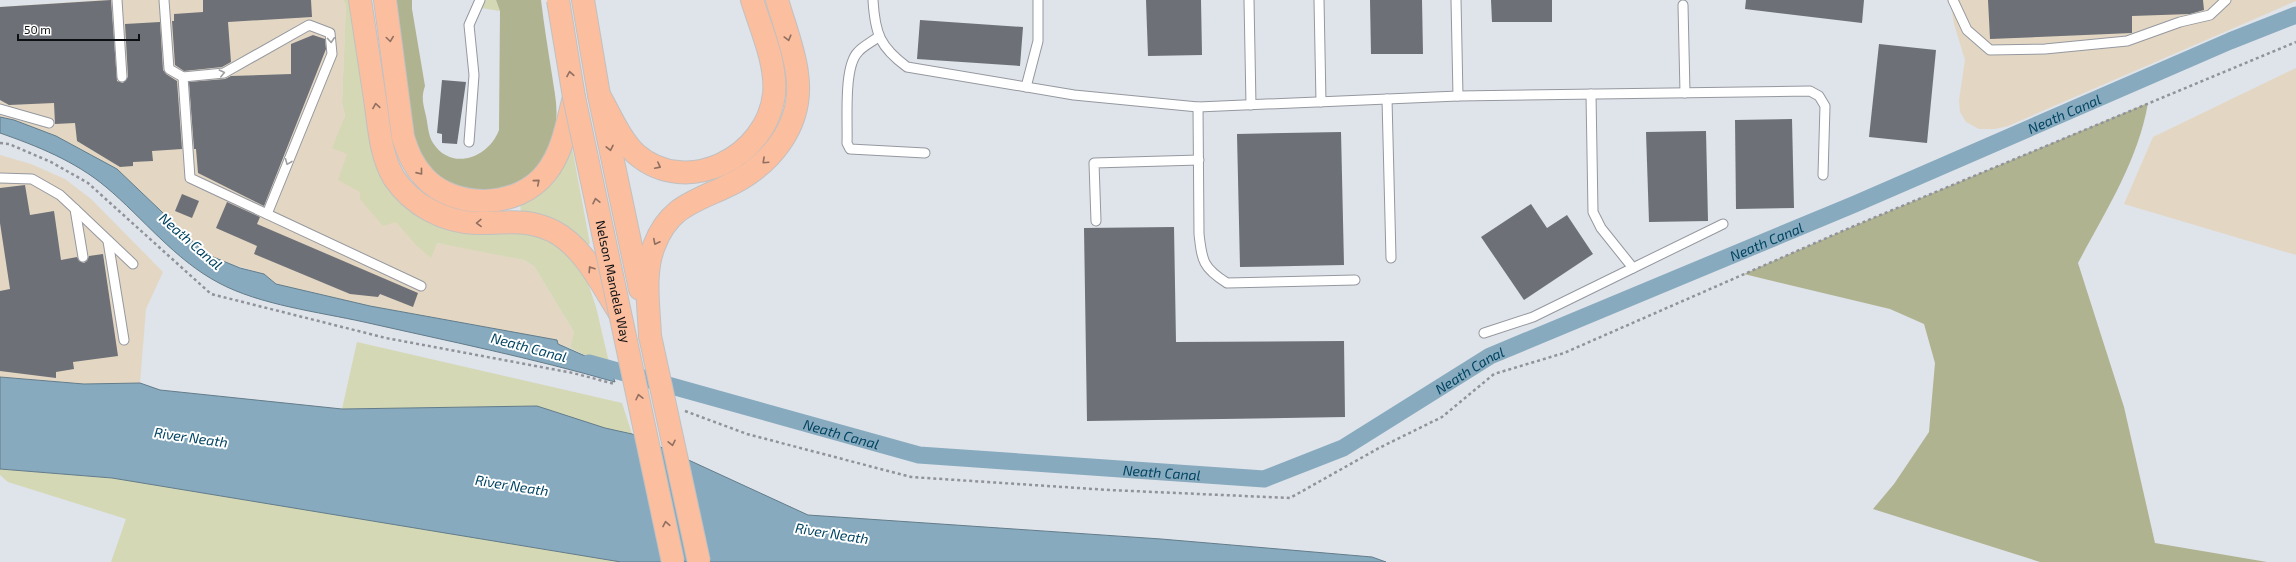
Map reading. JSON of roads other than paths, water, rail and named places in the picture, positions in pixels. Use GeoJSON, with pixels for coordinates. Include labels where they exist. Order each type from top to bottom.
{"type":"FeatureCollection","features":[{"type":"Feature","properties":{"kind":"main road"},"geometry":{"type":"LineString","coordinates":[[360,0],[382,144],[394,177],[416,202],[431,211],[461,222],[520,220],[537,224],[554,232],[568,241],[583,256],[620,313]]}},
{"type":"Feature","properties":{"kind":"main road"},"geometry":{"type":"LineString","coordinates":[[385,0],[403,137],[409,157],[417,169],[437,188],[462,199],[493,201],[506,198],[531,187],[545,175],[561,147],[574,97]]}},
{"type":"Feature","properties":{"kind":"main road","name":"Nelson Mandela Way"},"geometry":{"type":"LineString","coordinates":[[558,0],[574,97],[674,562]]}},
{"type":"Feature","properties":{"kind":"main road","name":"Nelson Mandela Way"},"geometry":{"type":"LineString","coordinates":[[583,0],[599,95],[698,562]]}},
{"type":"Feature","properties":{"kind":"main road"},"geometry":{"type":"LineString","coordinates":[[599,95],[623,137],[636,154],[662,169],[690,173],[712,170],[731,161],[756,138],[769,116],[774,95],[774,80],[752,0]]}},
{"type":"Feature","properties":{"kind":"main road"},"geometry":{"type":"LineString","coordinates":[[650,336],[649,258],[654,244],[664,227],[678,210],[753,172],[773,153],[790,131],[798,102],[797,73],[777,0]]}},
{"type":"Feature","properties":{"kind":"lane"},"geometry":{"type":"LineString","coordinates":[[118,0],[122,77]]}},
{"type":"Feature","properties":{"kind":"lane"},"geometry":{"type":"LineString","coordinates":[[164,0],[169,69],[183,77],[224,73],[309,25],[330,32],[332,54],[267,214]]}},
{"type":"Feature","properties":{"kind":"lane"},"geometry":{"type":"LineString","coordinates":[[469,142],[474,75],[469,25],[480,0]]}},
{"type":"Feature","properties":{"kind":"lane"},"geometry":{"type":"LineString","coordinates":[[873,0],[878,37],[890,54],[907,67],[1108,99],[1198,107],[1458,96],[1810,91],[1819,96],[1825,106],[1823,175]]}},
{"type":"Feature","properties":{"kind":"lane"},"geometry":{"type":"LineString","coordinates":[[1026,87],[1038,41],[1038,0]]}},
{"type":"Feature","properties":{"kind":"lane"},"geometry":{"type":"LineString","coordinates":[[1249,0],[1251,105]]}},
{"type":"Feature","properties":{"kind":"lane"},"geometry":{"type":"LineString","coordinates":[[1319,0],[1320,102]]}},
{"type":"Feature","properties":{"kind":"lane"},"geometry":{"type":"LineString","coordinates":[[1456,0],[1458,96]]}},
{"type":"Feature","properties":{"kind":"lane"},"geometry":{"type":"LineString","coordinates":[[1953,0],[1967,30],[1990,50],[2045,49],[2127,41],[2180,22],[2210,14],[2226,0]]}},
{"type":"Feature","properties":{"kind":"lane"},"geometry":{"type":"LineString","coordinates":[[1683,5],[1685,93]]}},
{"type":"Feature","properties":{"kind":"lane"},"geometry":{"type":"LineString","coordinates":[[878,37],[857,52],[852,62],[849,79],[847,143],[850,149],[925,153]]}},
{"type":"Feature","properties":{"kind":"lane"},"geometry":{"type":"LineString","coordinates":[[183,77],[190,178],[421,286]]}},
{"type":"Feature","properties":{"kind":"lane"},"geometry":{"type":"LineString","coordinates":[[1591,94],[1593,212],[1601,228],[1633,268]]}},
{"type":"Feature","properties":{"kind":"lane"},"geometry":{"type":"LineString","coordinates":[[1388,99],[1391,258]]}},
{"type":"Feature","properties":{"kind":"lane"},"geometry":{"type":"LineString","coordinates":[[1198,107],[1201,254],[1211,273],[1227,283],[1355,280]]}},
{"type":"Feature","properties":{"kind":"lane"},"geometry":{"type":"LineString","coordinates":[[0,109],[49,123]]}},
{"type":"Feature","properties":{"kind":"lane"},"geometry":{"type":"LineString","coordinates":[[1096,221],[1094,162],[1199,160]]}},
{"type":"Feature","properties":{"kind":"lane"},"geometry":{"type":"LineString","coordinates":[[0,178],[32,179],[60,195],[132,264]]}},
{"type":"Feature","properties":{"kind":"lane"},"geometry":{"type":"LineString","coordinates":[[75,209],[83,257]]}},
{"type":"Feature","properties":{"kind":"lane"},"geometry":{"type":"LineString","coordinates":[[1484,333],[1533,318],[1723,224]]}},
{"type":"Feature","properties":{"kind":"lane"},"geometry":{"type":"LineString","coordinates":[[108,241],[124,340]]}},
{"type":"Feature","properties":{"kind":"water"},"geometry":{"type":"Polygon","coordinates":[[[0,117],[14,120],[56,136],[117,169],[206,254],[240,268],[264,274],[276,284],[370,306],[557,340],[558,344],[610,367],[615,382],[490,350],[290,307],[235,291],[203,274],[188,263],[120,199],[82,169],[28,143],[0,133],[0,117]]]}},
{"type":"Feature","properties":{"kind":"water","name":"River Neath"},"geometry":{"type":"Polygon","coordinates":[[[0,377],[84,384],[140,383],[160,390],[342,409],[537,406],[605,428],[632,434],[808,515],[1161,539],[1372,557],[1386,562],[621,562],[112,478],[0,469],[0,377]]]}},
{"type":"Feature","properties":{"kind":"waterway","name":"Neath Canal"},"geometry":{"type":"LineString","coordinates":[[589,363],[919,455],[1264,479],[1343,448],[1490,356],[1855,204],[2230,41],[2296,15]]}}]}
